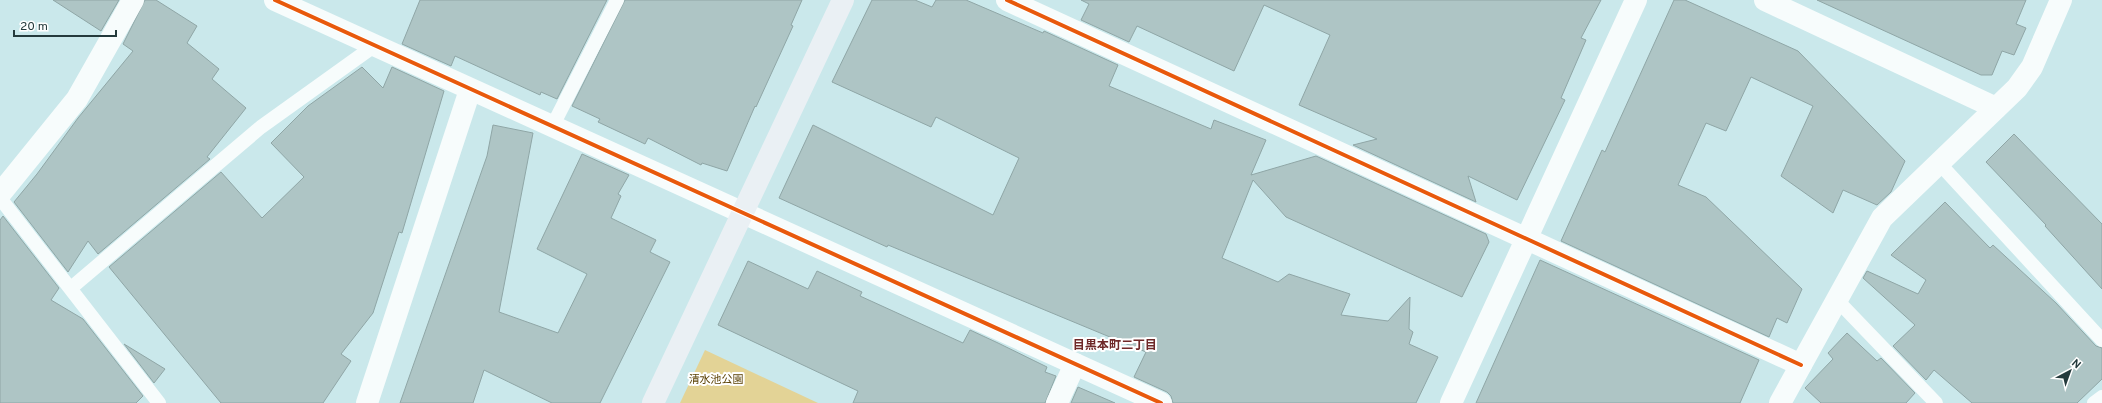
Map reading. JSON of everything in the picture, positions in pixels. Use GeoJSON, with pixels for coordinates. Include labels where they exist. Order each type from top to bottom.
{"type":"FeatureCollection","features":[{"type":"Feature","properties":{"kind":"street"},"geometry":{"type":"LineString","coordinates":[[0,194],[77,100],[133,0]]}},
{"type":"Feature","properties":{"kind":"street"},"geometry":{"type":"LineString","coordinates":[[274,0],[552,128],[1161,403]]}},
{"type":"Feature","properties":{"kind":"street"},"geometry":{"type":"LineString","coordinates":[[653,403],[843,0]]}},
{"type":"Feature","properties":{"kind":"street"},"geometry":{"type":"LineString","coordinates":[[1007,0],[1801,365]]}},
{"type":"Feature","properties":{"kind":"street"},"geometry":{"type":"LineString","coordinates":[[1451,403],[1636,0]]}},
{"type":"Feature","properties":{"kind":"street"},"geometry":{"type":"LineString","coordinates":[[1765,0],[1996,108]]}},
{"type":"Feature","properties":{"kind":"street"},"geometry":{"type":"LineString","coordinates":[[1780,403],[1882,218],[2017,88],[2032,67],[2061,0]]}},
{"type":"Feature","properties":{"kind":"street"},"geometry":{"type":"LineString","coordinates":[[367,403],[470,90]]}},
{"type":"Feature","properties":{"kind":"street"},"geometry":{"type":"LineString","coordinates":[[1057,403],[1075,364]]}},
{"type":"Feature","properties":{"kind":"lane"},"geometry":{"type":"LineString","coordinates":[[552,128],[617,0]]}},
{"type":"Feature","properties":{"kind":"lane"},"geometry":{"type":"LineString","coordinates":[[71,288],[261,127],[374,46]]}},
{"type":"Feature","properties":{"kind":"lane"},"geometry":{"type":"LineString","coordinates":[[1938,163],[2102,340]]}},
{"type":"Feature","properties":{"kind":"lane"},"geometry":{"type":"LineString","coordinates":[[0,198],[159,403]]}},
{"type":"Feature","properties":{"kind":"lane"},"geometry":{"type":"LineString","coordinates":[[1836,299],[1936,403]]}},
{"type":"Feature","properties":{"kind":"lane"},"geometry":{"type":"LineString","coordinates":[[2094,403],[2102,397]]}},
{"type":"Feature","properties":{"kind":"green space","name":"清水池公園"},"geometry":{"type":"Polygon","coordinates":[[[705,350],[818,403],[680,403],[705,350]]]}},
{"type":"Feature","properties":{"kind":"building"},"geometry":{"type":"Polygon","coordinates":[[[53,0],[119,0],[101,31],[53,0]]]}},
{"type":"Feature","properties":{"kind":"building"},"geometry":{"type":"Polygon","coordinates":[[[145,0],[156,0],[197,26],[187,43],[219,69],[212,79],[246,108],[207,157],[210,159],[98,254],[88,241],[68,272],[14,202],[37,174],[78,118],[133,51],[123,44],[145,0]]]}},
{"type":"Feature","properties":{"kind":"building"},"geometry":{"type":"Polygon","coordinates":[[[420,0],[607,0],[557,99],[541,92],[540,95],[455,56],[451,66],[402,44],[420,0]]]}},
{"type":"Feature","properties":{"kind":"building"},"geometry":{"type":"Polygon","coordinates":[[[625,0],[802,0],[791,25],[793,26],[756,107],[755,106],[727,171],[702,163],[701,165],[648,138],[645,144],[598,122],[600,119],[572,106],[625,0]]]}},
{"type":"Feature","properties":{"kind":"building"},"geometry":{"type":"Polygon","coordinates":[[[872,0],[915,0],[932,7],[936,0],[966,0],[1043,33],[1044,31],[1118,65],[1109,86],[1211,129],[1214,120],[1266,140],[1251,175],[1316,156],[1486,234],[1489,242],[1462,297],[1286,217],[1253,180],[1222,258],[1278,282],[1289,274],[1350,294],[1341,315],[1388,321],[1410,297],[1409,329],[1413,332],[1409,344],[1438,357],[1416,403],[1173,403],[1171,396],[1167,392],[1134,377],[1146,352],[888,245],[887,247],[779,198],[813,125],[993,215],[1019,158],[936,117],[931,127],[832,82],[872,0]]]}},
{"type":"Feature","properties":{"kind":"building"},"geometry":{"type":"Polygon","coordinates":[[[1081,0],[1601,0],[1581,38],[1586,40],[1561,98],[1565,100],[1517,200],[1468,176],[1476,202],[1353,145],[1377,139],[1299,105],[1330,35],[1264,5],[1234,71],[1137,26],[1129,42],[1081,20],[1089,4],[1081,0]]]}},
{"type":"Feature","properties":{"kind":"building"},"geometry":{"type":"Polygon","coordinates":[[[1674,0],[1685,0],[1798,51],[1905,161],[1891,192],[1877,205],[1843,190],[1833,213],[1781,176],[1813,106],[1751,77],[1726,131],[1706,123],[1678,185],[1706,197],[1802,289],[1787,323],[1777,318],[1769,337],[1561,241],[1602,150],[1605,152],[1674,0]]]}},
{"type":"Feature","properties":{"kind":"building"},"geometry":{"type":"Polygon","coordinates":[[[1817,0],[2026,0],[2016,24],[2026,28],[2014,55],[2002,51],[1992,75],[1981,75],[1817,0]]]}},
{"type":"Feature","properties":{"kind":"building"},"geometry":{"type":"Polygon","coordinates":[[[362,67],[383,88],[392,67],[444,91],[402,233],[399,232],[373,313],[341,354],[351,361],[323,403],[221,403],[109,267],[221,172],[262,218],[304,177],[271,143],[308,106],[362,67]]]}},
{"type":"Feature","properties":{"kind":"building"},"geometry":{"type":"Polygon","coordinates":[[[493,125],[533,133],[499,312],[558,333],[587,274],[537,249],[582,154],[629,175],[618,194],[621,196],[611,218],[656,240],[650,252],[670,262],[600,403],[552,403],[484,370],[473,403],[400,403],[487,156],[493,125]]]}},
{"type":"Feature","properties":{"kind":"building"},"geometry":{"type":"Polygon","coordinates":[[[2014,134],[2102,224],[2102,289],[2045,226],[2046,225],[1986,162],[2014,134]]]}},
{"type":"Feature","properties":{"kind":"building"},"geometry":{"type":"Polygon","coordinates":[[[1945,202],[1990,248],[1993,245],[2056,303],[2096,346],[2102,348],[2102,379],[2077,403],[1972,403],[1934,370],[1926,380],[1893,346],[1915,325],[1863,278],[1867,271],[1918,294],[1926,280],[1891,255],[1945,202]]]}},
{"type":"Feature","properties":{"kind":"building"},"geometry":{"type":"Polygon","coordinates":[[[3,216],[59,288],[51,300],[83,319],[143,396],[136,403],[0,403],[0,220],[3,216]]]}},
{"type":"Feature","properties":{"kind":"building"},"geometry":{"type":"Polygon","coordinates":[[[1540,260],[1759,360],[1740,403],[1476,403],[1540,260]]]}},
{"type":"Feature","properties":{"kind":"building"},"geometry":{"type":"Polygon","coordinates":[[[748,261],[808,289],[817,271],[862,292],[860,296],[963,343],[970,330],[998,343],[1047,367],[1045,372],[1056,376],[1045,403],[853,403],[858,391],[718,325],[748,261]]]}},
{"type":"Feature","properties":{"kind":"building"},"geometry":{"type":"Polygon","coordinates":[[[1847,333],[1877,361],[1881,358],[1915,393],[1906,403],[1821,403],[1805,388],[1833,359],[1828,353],[1847,333]]]}},
{"type":"Feature","properties":{"kind":"building"},"geometry":{"type":"Polygon","coordinates":[[[124,344],[165,369],[154,383],[124,344]]]}},
{"type":"Feature","properties":{"kind":"building"},"geometry":{"type":"Polygon","coordinates":[[[1078,387],[1115,403],[1071,403],[1078,387]]]}},
{"type":"Feature","properties":{"kind":"cycle path"},"geometry":{"type":"LineString","coordinates":[[275,0],[1161,403]]}},
{"type":"Feature","properties":{"kind":"cycle path"},"geometry":{"type":"LineString","coordinates":[[1007,0],[1801,365]]}},
{"type":"Feature","properties":{"kind":"district","name":"目黒本町二丁目"},"geometry":{"type":"Point","coordinates":[1115,346]}}]}
